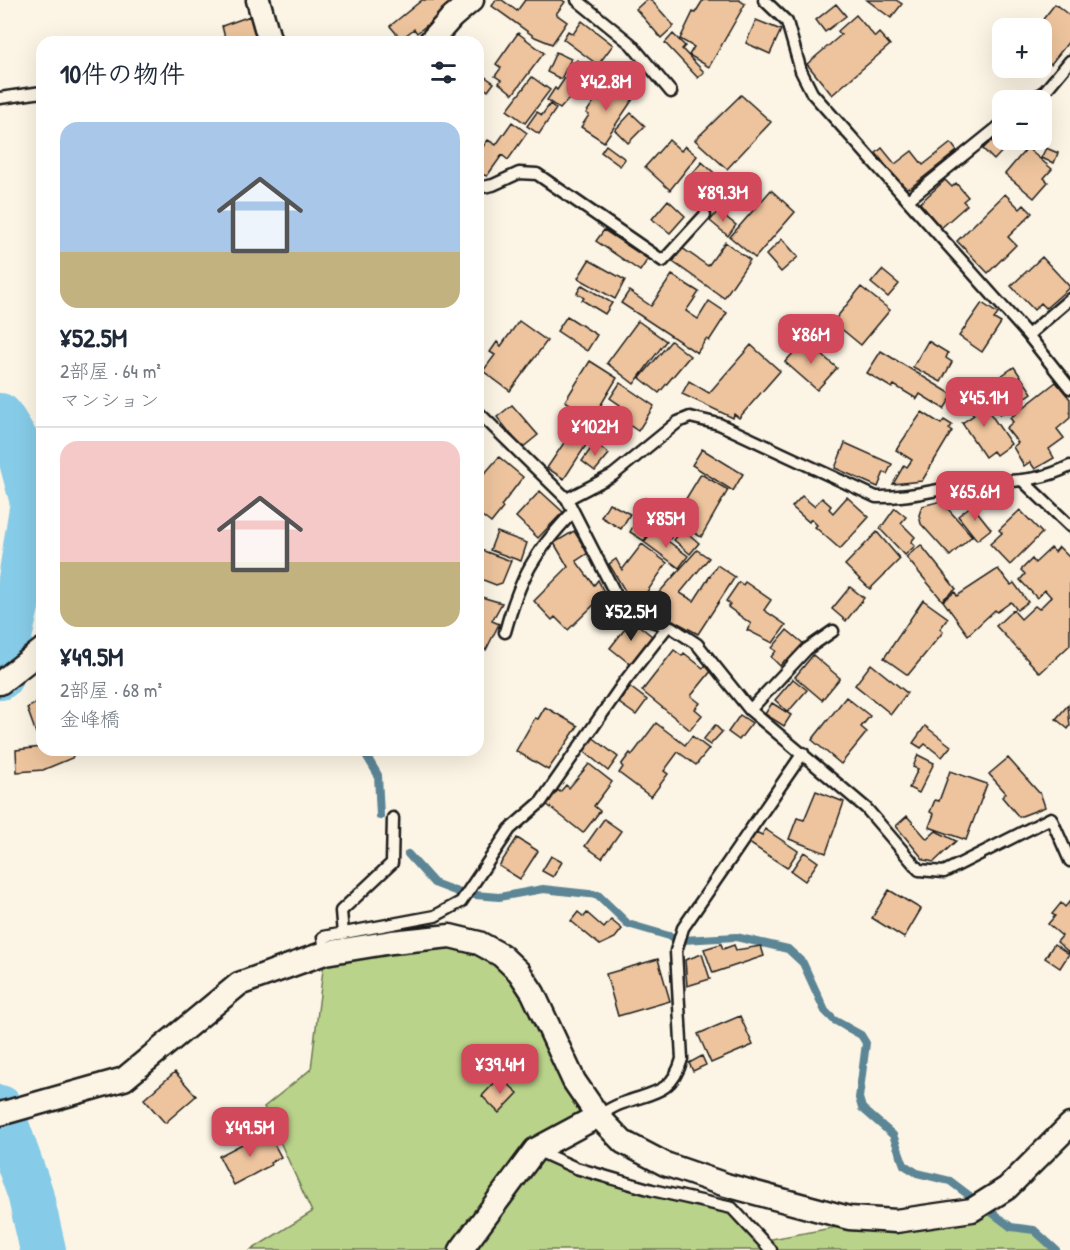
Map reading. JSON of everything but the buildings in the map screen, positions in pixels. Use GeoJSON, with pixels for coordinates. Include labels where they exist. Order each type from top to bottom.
{"type":"FeatureCollection","features":[{"type":"Feature","properties":{"kind":"street"},"geometry":{"type":"LineString","coordinates":[[258,0],[268,36]]}},
{"type":"Feature","properties":{"kind":"street"},"geometry":{"type":"LineString","coordinates":[[435,36],[452,17],[472,0]]}},
{"type":"Feature","properties":{"kind":"street"},"geometry":{"type":"LineString","coordinates":[[0,682],[36,656]]}},
{"type":"Feature","properties":{"kind":"street"},"geometry":{"type":"LineString","coordinates":[[0,1114],[124,1079],[239,984],[326,953],[392,942],[450,936],[479,943],[501,955],[519,972],[533,993],[574,1081],[597,1116],[623,1142],[665,1164],[726,1185],[849,1218],[896,1221],[981,1204],[1007,1188],[1070,1125]]}},
{"type":"Feature","properties":{"kind":"street"},"geometry":{"type":"LineString","coordinates":[[462,1250],[535,1150],[597,1116]]}},
{"type":"Feature","properties":{"kind":"lane"},"geometry":{"type":"LineString","coordinates":[[577,0],[631,44],[671,92]]}},
{"type":"Feature","properties":{"kind":"lane"},"geometry":{"type":"LineString","coordinates":[[764,0],[787,22],[801,72],[812,93],[1028,335],[1070,388]]}},
{"type":"Feature","properties":{"kind":"lane"},"geometry":{"type":"LineString","coordinates":[[1046,90],[1070,61]]}},
{"type":"Feature","properties":{"kind":"lane"},"geometry":{"type":"LineString","coordinates":[[0,98],[36,93]]}},
{"type":"Feature","properties":{"kind":"lane"},"geometry":{"type":"LineString","coordinates":[[908,200],[992,132]]}},
{"type":"Feature","properties":{"kind":"lane"},"geometry":{"type":"LineString","coordinates":[[484,187],[519,173],[537,174],[663,261],[705,215]]}},
{"type":"Feature","properties":{"kind":"lane"},"geometry":{"type":"LineString","coordinates":[[1028,335],[1070,299]]}},
{"type":"Feature","properties":{"kind":"lane"},"geometry":{"type":"LineString","coordinates":[[567,499],[613,475],[678,422],[690,417],[719,424],[876,497],[894,497],[970,484],[1024,482],[1049,476],[1070,466]]}},
{"type":"Feature","properties":{"kind":"lane"},"geometry":{"type":"LineString","coordinates":[[484,418],[567,499],[616,597],[642,618],[668,626],[697,644],[750,710],[866,808],[919,870],[944,872],[1051,818],[1070,861]]}},
{"type":"Feature","properties":{"kind":"lane"},"geometry":{"type":"LineString","coordinates":[[1024,482],[1070,526]]}},
{"type":"Feature","properties":{"kind":"lane"},"geometry":{"type":"LineString","coordinates":[[505,632],[516,590],[544,543],[573,512]]}},
{"type":"Feature","properties":{"kind":"lane"},"geometry":{"type":"LineString","coordinates":[[326,953],[323,937],[435,916],[461,902],[510,829],[541,802],[625,681],[668,626]]}},
{"type":"Feature","properties":{"kind":"lane"},"geometry":{"type":"LineString","coordinates":[[750,710],[807,649],[833,631]]}},
{"type":"Feature","properties":{"kind":"lane"},"geometry":{"type":"LineString","coordinates":[[597,1116],[620,1104],[659,1091],[678,1074],[682,1059],[676,951],[683,928],[803,753]]}},
{"type":"Feature","properties":{"kind":"lane"},"geometry":{"type":"LineString","coordinates":[[343,934],[340,911],[392,863],[393,818]]}},
{"type":"Feature","properties":{"kind":"lane"},"geometry":{"type":"LineString","coordinates":[[535,1150],[576,1168],[652,1190],[732,1208],[771,1250]]}},
{"type":"Feature","properties":{"kind":"green space"},"geometry":{"type":"Polygon","coordinates":[[[437,937],[501,955],[598,1116],[536,1149],[576,1168],[732,1208],[761,1241],[848,1225],[896,1227],[962,1223],[979,1203],[1011,1227],[1034,1230],[1056,1250],[251,1250],[312,1212],[264,1107],[311,1069],[325,953],[437,937]]]}},
{"type":"Feature","properties":{"kind":"waterway"},"geometry":{"type":"LineString","coordinates":[[0,416],[17,443],[33,502],[18,598],[0,677]]}},
{"type":"Feature","properties":{"kind":"waterway"},"geometry":{"type":"LineString","coordinates":[[24,558],[36,565]]}},
{"type":"Feature","properties":{"kind":"waterway"},"geometry":{"type":"LineString","coordinates":[[367,756],[378,775],[380,816]]}},
{"type":"Feature","properties":{"kind":"waterway"},"geometry":{"type":"LineString","coordinates":[[408,854],[434,883],[463,894],[499,897],[543,889],[598,895],[628,924],[683,940],[736,937],[788,949],[803,963],[825,1011],[834,1020],[861,1035],[866,1043],[859,1098],[862,1108],[893,1135],[904,1165],[917,1173],[950,1181],[1011,1227],[1034,1230],[1056,1250]]}},
{"type":"Feature","properties":{"kind":"waterway"},"geometry":{"type":"LineString","coordinates":[[0,1108],[30,1193],[43,1250]]}}]}
